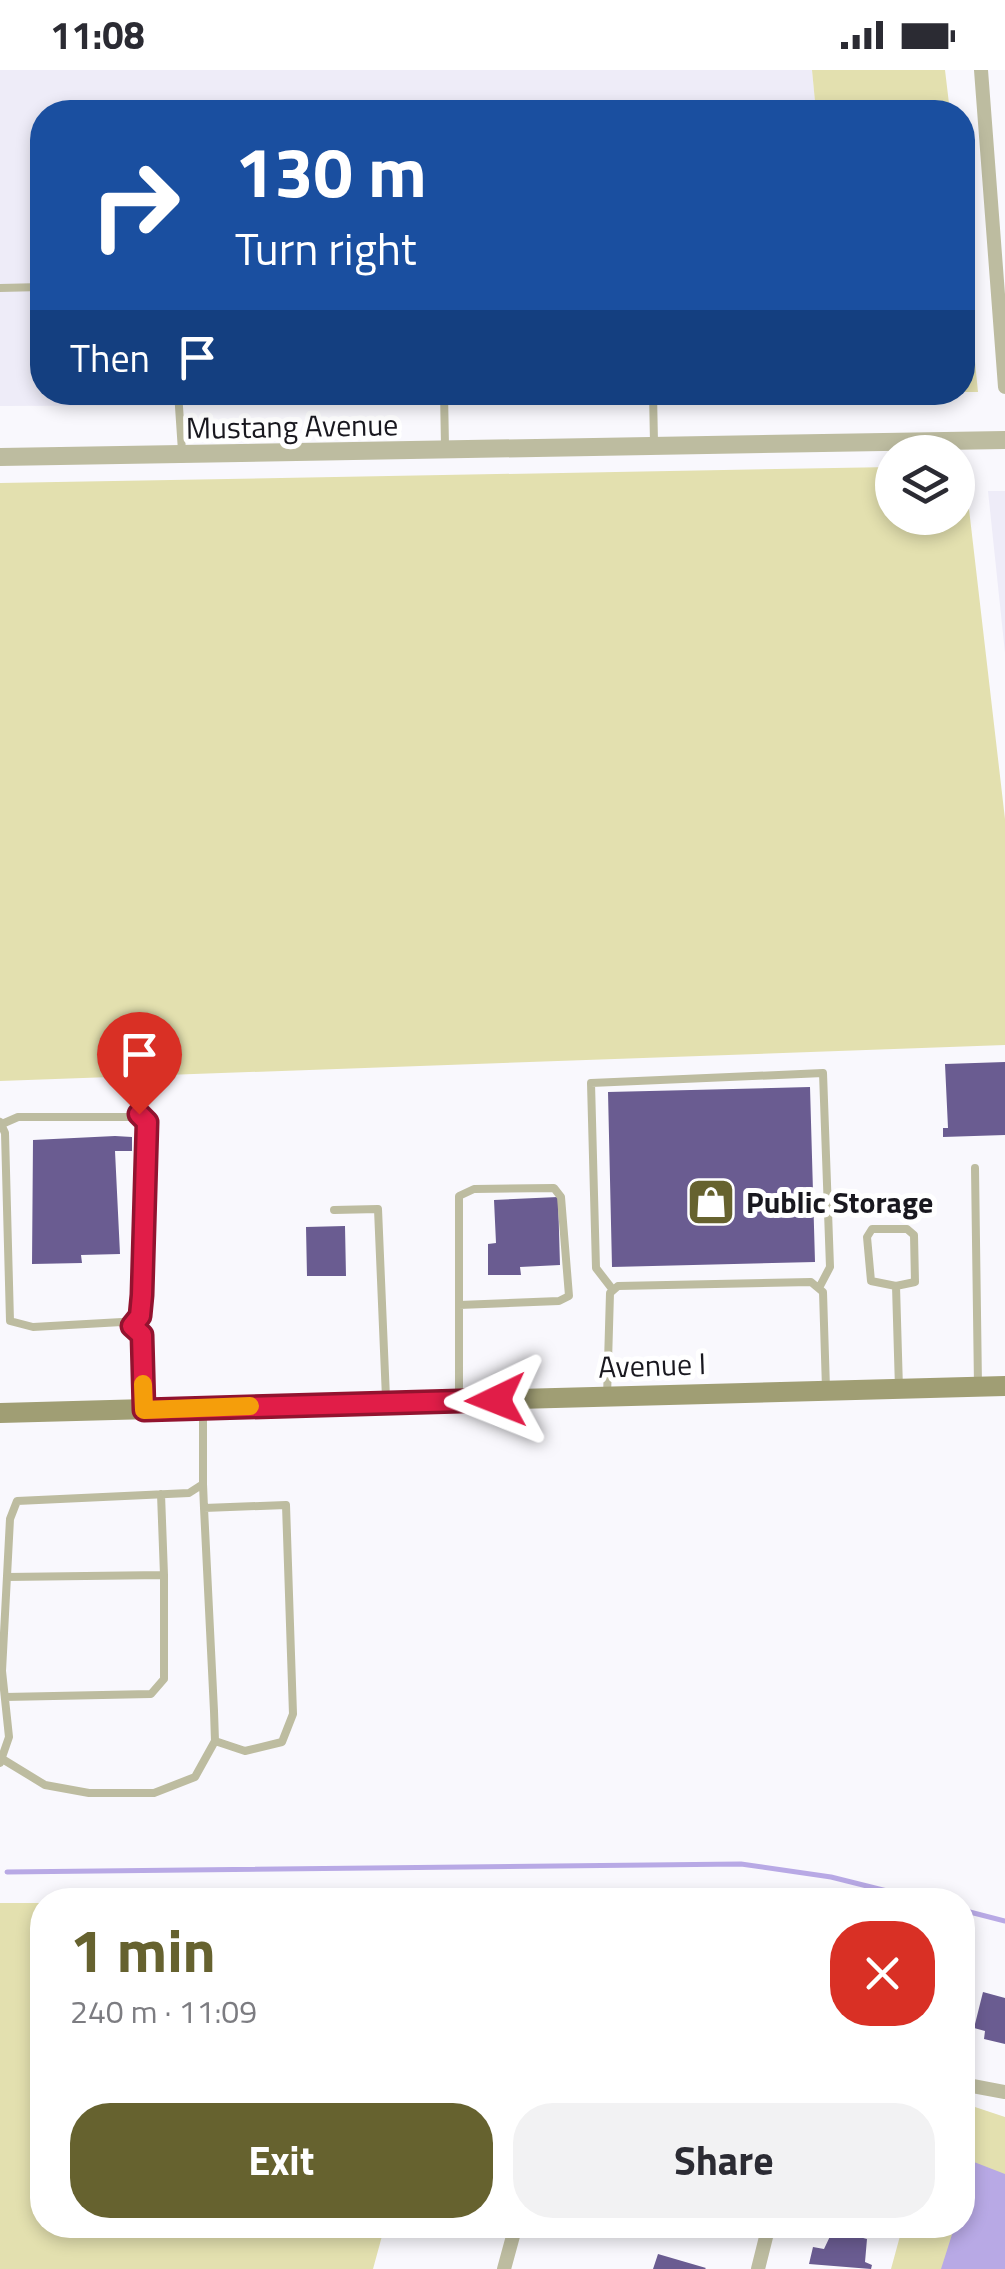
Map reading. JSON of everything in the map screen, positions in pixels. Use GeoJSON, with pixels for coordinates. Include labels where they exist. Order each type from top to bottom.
{"type":"FeatureCollection","features":[{"type":"Feature","properties":{"kind":"main road","name":"Avenue I"},"geometry":{"type":"LineString","coordinates":[[0,1413],[1005,1386]]}},
{"type":"Feature","properties":{"kind":"street"},"geometry":{"type":"LineString","coordinates":[[980,70],[1005,387]]}},
{"type":"Feature","properties":{"kind":"street","name":"Mustang Avenue"},"geometry":{"type":"LineString","coordinates":[[0,457],[1005,440]]}},
{"type":"Feature","properties":{"kind":"street"},"geometry":{"type":"LineString","coordinates":[[975,2086],[1005,2092]]}},
{"type":"Feature","properties":{"kind":"street"},"geometry":{"type":"LineString","coordinates":[[504,2269],[512,2238]]}},
{"type":"Feature","properties":{"kind":"street"},"geometry":{"type":"LineString","coordinates":[[758,2269],[766,2238]]}},
{"type":"Feature","properties":{"kind":"lane"},"geometry":{"type":"LineString","coordinates":[[0,288],[30,288]]}},
{"type":"Feature","properties":{"kind":"lane"},"geometry":{"type":"LineString","coordinates":[[179,405],[182,456]]}},
{"type":"Feature","properties":{"kind":"lane"},"geometry":{"type":"LineString","coordinates":[[444,405],[445,451]]}},
{"type":"Feature","properties":{"kind":"lane"},"geometry":{"type":"LineString","coordinates":[[653,405],[654,447]]}},
{"type":"Feature","properties":{"kind":"lane"},"geometry":{"type":"LineString","coordinates":[[607,1396],[613,1290],[596,1268],[591,1083],[823,1073],[830,1266],[819,1288]]}},
{"type":"Feature","properties":{"kind":"lane"},"geometry":{"type":"LineString","coordinates":[[132,1326],[140,1316],[142,1295],[143,1175],[148,1150],[145,1116],[18,1117],[1,1123],[10,1321],[122,1322],[132,1326],[142,1335],[144,1410]]}},
{"type":"Feature","properties":{"kind":"lane"},"geometry":{"type":"LineString","coordinates":[[976,1168],[978,1386]]}},
{"type":"Feature","properties":{"kind":"lane"},"geometry":{"type":"LineString","coordinates":[[459,1306],[559,1301],[570,1296],[561,1197],[554,1188],[474,1188],[459,1196],[459,1306],[459,1400]]}},
{"type":"Feature","properties":{"kind":"lane"},"geometry":{"type":"LineString","coordinates":[[334,1210],[378,1209],[386,1403]]}},
{"type":"Feature","properties":{"kind":"lane"},"geometry":{"type":"LineString","coordinates":[[872,1229],[907,1229],[914,1234],[915,1282],[896,1286],[870,1281],[867,1237],[872,1229]]}},
{"type":"Feature","properties":{"kind":"lane"},"geometry":{"type":"LineString","coordinates":[[613,1290],[618,1286],[811,1282],[824,1292],[826,1390]]}},
{"type":"Feature","properties":{"kind":"lane"},"geometry":{"type":"LineString","coordinates":[[896,1286],[900,1388]]}},
{"type":"Feature","properties":{"kind":"lane"},"geometry":{"type":"LineString","coordinates":[[202,1484],[189,1493],[17,1501],[10,1519],[1,1671],[10,1737],[2,1761],[45,1785],[89,1793],[154,1793],[194,1777],[215,1741],[202,1484],[203,1408]]}},
{"type":"Feature","properties":{"kind":"lane"},"geometry":{"type":"LineString","coordinates":[[5,1697],[151,1694],[164,1680],[160,1494]]}},
{"type":"Feature","properties":{"kind":"lane"},"geometry":{"type":"LineString","coordinates":[[204,1508],[286,1505],[293,1714],[282,1742],[245,1750],[215,1741]]}},
{"type":"Feature","properties":{"kind":"lane"},"geometry":{"type":"LineString","coordinates":[[7,1578],[164,1575]]}},
{"type":"Feature","properties":{"kind":"shaded area"},"geometry":{"type":"Polygon","coordinates":[[[0,70],[812,70],[815,100],[30,100],[30,405],[280,405],[0,406],[0,70]]]}},
{"type":"Feature","properties":{"kind":"shaded area"},"geometry":{"type":"Polygon","coordinates":[[[812,70],[945,70],[949,100],[815,100],[812,70]]]}},
{"type":"Feature","properties":{"kind":"shaded area"},"geometry":{"type":"Polygon","coordinates":[[[875,467],[875,535],[972,535],[1005,819],[1005,1045],[0,1081],[0,483],[875,467]]]}},
{"type":"Feature","properties":{"kind":"shaded area"},"geometry":{"type":"Polygon","coordinates":[[[988,491],[1005,491],[1005,653],[988,491]]]}},
{"type":"Feature","properties":{"kind":"shaded area"},"geometry":{"type":"Polygon","coordinates":[[[0,1903],[30,1903],[30,2238],[381,2238],[373,2269],[0,2269],[0,1903]]]}},
{"type":"Feature","properties":{"kind":"shaded area"},"geometry":{"type":"Polygon","coordinates":[[[975,2107],[1005,2117],[1005,2269],[891,2269],[899,2238],[975,2238],[975,2107]]]}},
{"type":"Feature","properties":{"kind":"shaded area"},"geometry":{"type":"Polygon","coordinates":[[[975,2162],[1005,2174],[1005,2269],[941,2269],[951,2238],[975,2238],[975,2162]]]}},
{"type":"Feature","properties":{"kind":"building"},"geometry":{"type":"Polygon","coordinates":[[[1005,1062],[1005,1135],[943,1137],[943,1128],[948,1128],[945,1064],[1005,1062]]]}},
{"type":"Feature","properties":{"kind":"building"},"geometry":{"type":"Polygon","coordinates":[[[810,1087],[815,1262],[612,1267],[608,1092],[810,1087]]]}},
{"type":"Feature","properties":{"kind":"building"},"geometry":{"type":"Polygon","coordinates":[[[132,1137],[132,1151],[115,1151],[120,1254],[81,1255],[82,1263],[32,1264],[33,1140],[132,1137]]]}},
{"type":"Feature","properties":{"kind":"building"},"geometry":{"type":"Polygon","coordinates":[[[558,1197],[560,1265],[520,1267],[521,1275],[488,1275],[488,1244],[496,1243],[494,1200],[558,1197]]]}},
{"type":"Feature","properties":{"kind":"building"},"geometry":{"type":"Polygon","coordinates":[[[345,1226],[346,1276],[307,1276],[306,1227],[345,1226]]]}},
{"type":"Feature","properties":{"kind":"building"},"geometry":{"type":"Polygon","coordinates":[[[983,1992],[1005,1998],[1005,2044],[984,2039],[985,2031],[975,2028],[983,1992]]]}},
{"type":"Feature","properties":{"kind":"building"},"geometry":{"type":"Polygon","coordinates":[[[829,2238],[867,2239],[865,2262],[872,2265],[871,2269],[809,2264],[813,2247],[824,2249],[829,2238]]]}},
{"type":"Feature","properties":{"kind":"building"},"geometry":{"type":"Polygon","coordinates":[[[658,2254],[706,2268],[653,2269],[658,2254]]]}},
{"type":"Feature","properties":{"kind":"waterway"},"geometry":{"type":"LineString","coordinates":[[7,1872],[741,1864],[831,1877],[875,1888]]}},
{"type":"Feature","properties":{"kind":"waterway"},"geometry":{"type":"LineString","coordinates":[[975,1913],[1005,1921]]}},
{"type":"Feature","properties":{"kind":"slow traffic"},"geometry":{"type":"LineString","coordinates":[[143,1384],[144,1410],[250,1406]]}},
{"type":"Feature","properties":{"kind":"place","name":"Public Storage"},"geometry":{"type":"Point","coordinates":[711,1202]}},
{"type":"Feature","properties":{"kind":"route"},"geometry":{"type":"LineString","coordinates":[[139,1114],[147,1122],[148,1150],[143,1175],[142,1295],[140,1316],[132,1326],[142,1335],[144,1410],[496,1400]]}}]}
